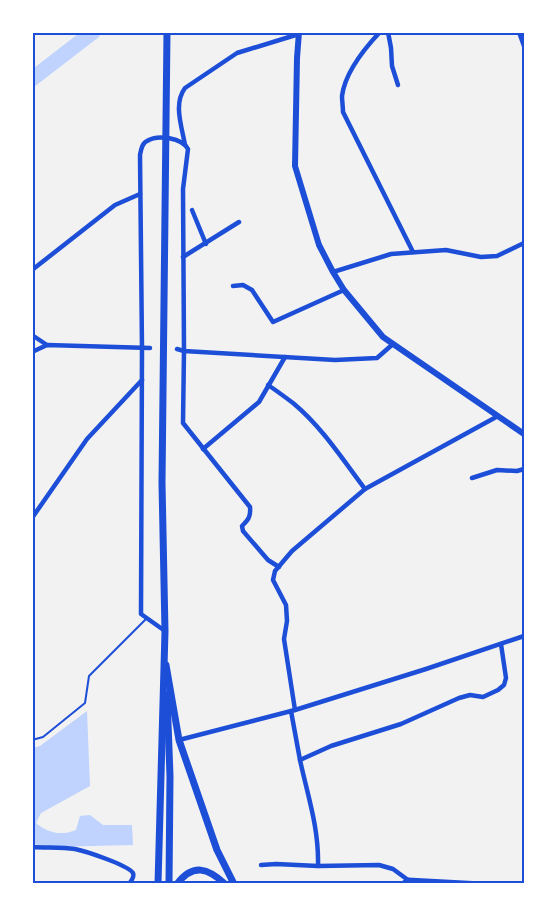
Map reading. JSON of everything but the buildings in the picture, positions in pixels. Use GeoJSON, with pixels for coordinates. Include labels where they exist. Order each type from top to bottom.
{"type":"FeatureCollection","features":[{"type":"Feature","properties":{"kind":"main road"},"geometry":{"type":"LineString","coordinates":[[158,884],[164,652],[162,483],[167,32]]}},
{"type":"Feature","properties":{"kind":"main road"},"geometry":{"type":"LineString","coordinates":[[299,33],[295,166],[319,246],[333,272],[344,290],[383,337],[524,434]]}},
{"type":"Feature","properties":{"kind":"main road"},"geometry":{"type":"LineString","coordinates":[[164,652],[179,740],[217,850],[234,884]]}},
{"type":"Feature","properties":{"kind":"main road"},"geometry":{"type":"LineString","coordinates":[[164,652],[168,718],[169,884]]}},
{"type":"Feature","properties":{"kind":"main road"},"geometry":{"type":"LineString","coordinates":[[177,884],[191,871],[199,869],[209,872],[226,884]]}},
{"type":"Feature","properties":{"kind":"street"},"geometry":{"type":"LineString","coordinates":[[380,32],[360,56],[349,75],[342,96],[343,112],[413,252]]}},
{"type":"Feature","properties":{"kind":"street"},"geometry":{"type":"LineString","coordinates":[[388,32],[392,66],[398,85]]}},
{"type":"Feature","properties":{"kind":"street"},"geometry":{"type":"LineString","coordinates":[[519,32],[524,46]]}},
{"type":"Feature","properties":{"kind":"street"},"geometry":{"type":"LineString","coordinates":[[279,567],[268,560],[243,531],[242,526],[251,514],[250,507],[183,423],[183,189],[188,149],[179,107],[180,96],[185,88],[237,53],[299,33]]}},
{"type":"Feature","properties":{"kind":"street"},"geometry":{"type":"LineString","coordinates":[[164,631],[141,614],[142,348],[140,155],[146,141],[161,138],[174,140],[186,145]]}},
{"type":"Feature","properties":{"kind":"street"},"geometry":{"type":"LineString","coordinates":[[32,270],[115,205],[140,194]]}},
{"type":"Feature","properties":{"kind":"street"},"geometry":{"type":"LineString","coordinates":[[192,210],[206,244]]}},
{"type":"Feature","properties":{"kind":"street"},"geometry":{"type":"LineString","coordinates":[[183,258],[239,222]]}},
{"type":"Feature","properties":{"kind":"street"},"geometry":{"type":"LineString","coordinates":[[333,272],[380,257],[413,252],[446,250],[481,257],[497,256],[524,243]]}},
{"type":"Feature","properties":{"kind":"street"},"geometry":{"type":"LineString","coordinates":[[233,286],[242,285],[252,290],[273,322],[344,290]]}},
{"type":"Feature","properties":{"kind":"street"},"geometry":{"type":"LineString","coordinates":[[32,335],[47,345]]}},
{"type":"Feature","properties":{"kind":"street"},"geometry":{"type":"LineString","coordinates":[[177,349],[184,351],[335,360],[377,358],[393,344]]}},
{"type":"Feature","properties":{"kind":"street"},"geometry":{"type":"LineString","coordinates":[[32,352],[47,345],[150,348]]}},
{"type":"Feature","properties":{"kind":"street"},"geometry":{"type":"LineString","coordinates":[[203,449],[259,402],[285,357]]}},
{"type":"Feature","properties":{"kind":"street"},"geometry":{"type":"LineString","coordinates":[[32,518],[87,439],[142,380]]}},
{"type":"Feature","properties":{"kind":"street"},"geometry":{"type":"LineString","coordinates":[[268,385],[309,418],[365,489]]}},
{"type":"Feature","properties":{"kind":"street"},"geometry":{"type":"LineString","coordinates":[[318,866],[315,822],[300,760],[284,639],[286,605],[273,578],[275,571],[292,551],[365,489],[498,416]]}},
{"type":"Feature","properties":{"kind":"street"},"geometry":{"type":"LineString","coordinates":[[472,478],[497,470],[517,471],[524,469]]}},
{"type":"Feature","properties":{"kind":"street"},"geometry":{"type":"LineString","coordinates":[[179,740],[293,710],[524,636]]}},
{"type":"Feature","properties":{"kind":"street"},"geometry":{"type":"LineString","coordinates":[[300,760],[331,746],[401,724],[460,698],[470,695],[483,697],[498,690],[504,685],[506,678],[501,644]]}},
{"type":"Feature","properties":{"kind":"street"},"geometry":{"type":"LineString","coordinates":[[32,847],[76,849],[99,856],[133,873],[129,884]]}},
{"type":"Feature","properties":{"kind":"street"},"geometry":{"type":"LineString","coordinates":[[261,865],[379,865],[393,868],[408,882]]}},
{"type":"Feature","properties":{"kind":"street"},"geometry":{"type":"LineString","coordinates":[[402,884],[408,882],[482,884]]}},
{"type":"Feature","properties":{"kind":"lane"},"geometry":{"type":"LineString","coordinates":[[32,740],[43,737],[85,703],[89,676],[146,618]]}},
{"type":"Feature","properties":{"kind":"water"},"geometry":{"type":"Polygon","coordinates":[[[87,711],[90,786],[41,813],[36,823],[50,831],[65,833],[76,830],[80,816],[90,815],[103,825],[132,825],[133,845],[49,847],[33,844],[33,748],[40,746],[87,711]]]}},
{"type":"Feature","properties":{"kind":"waterway"},"geometry":{"type":"LineString","coordinates":[[32,79],[93,32]]}}]}
